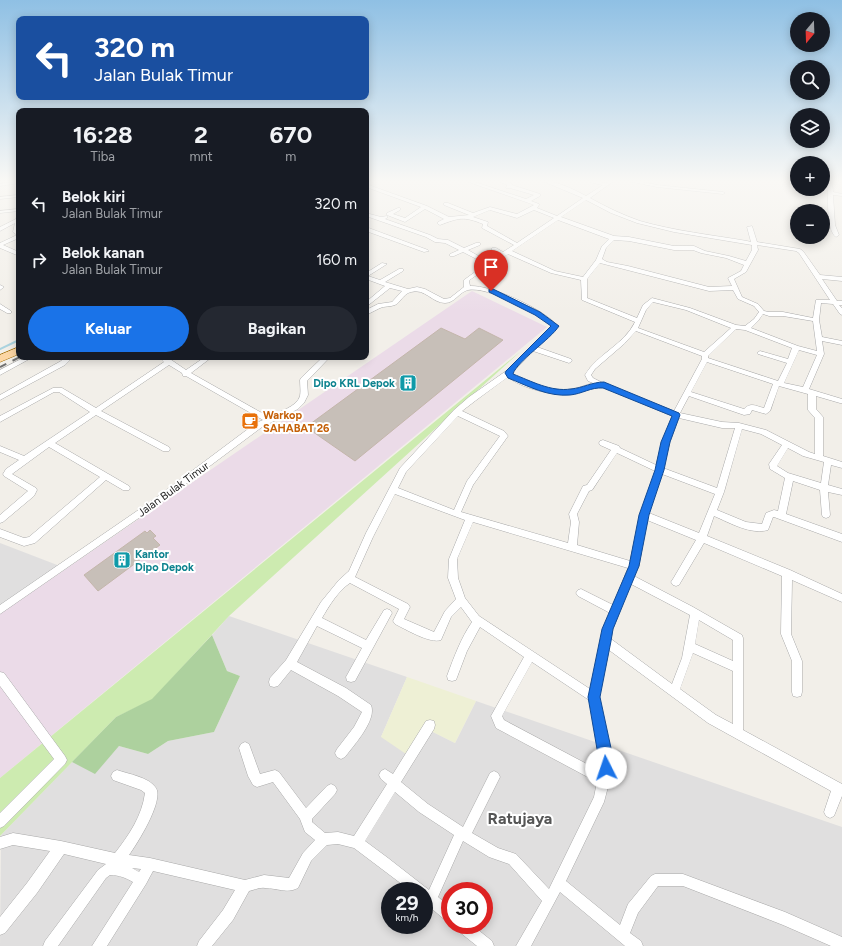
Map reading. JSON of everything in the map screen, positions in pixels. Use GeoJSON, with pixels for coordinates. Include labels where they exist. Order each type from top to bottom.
{"type":"FeatureCollection","features":[{"type":"Feature","properties":{"kind":"main road"},"geometry":{"type":"LineString","coordinates":[[0,359],[16,351]]}},
{"type":"Feature","properties":{"kind":"street"},"geometry":{"type":"LineString","coordinates":[[396,224],[414,230],[437,241],[446,241],[490,264]]}},
{"type":"Feature","properties":{"kind":"street"},"geometry":{"type":"LineString","coordinates":[[487,224],[484,227],[517,246]]}},
{"type":"Feature","properties":{"kind":"street"},"geometry":{"type":"LineString","coordinates":[[467,288],[466,281],[469,278],[549,224]]}},
{"type":"Feature","properties":{"kind":"street"},"geometry":{"type":"LineString","coordinates":[[575,224],[613,238],[635,240],[674,248],[694,248],[703,252],[727,257],[748,264]]}},
{"type":"Feature","properties":{"kind":"street"},"geometry":{"type":"LineString","coordinates":[[649,224],[674,230],[798,250],[801,252],[842,313]]}},
{"type":"Feature","properties":{"kind":"street"},"geometry":{"type":"LineString","coordinates":[[832,224],[836,235]]}},
{"type":"Feature","properties":{"kind":"street"},"geometry":{"type":"LineString","coordinates":[[750,227],[755,244],[755,250],[743,272],[731,278],[740,298],[756,304],[762,312],[816,320]]}},
{"type":"Feature","properties":{"kind":"street"},"geometry":{"type":"LineString","coordinates":[[369,230],[426,251]]}},
{"type":"Feature","properties":{"kind":"street"},"geometry":{"type":"LineString","coordinates":[[0,245],[16,237]]}},
{"type":"Feature","properties":{"kind":"street"},"geometry":{"type":"LineString","coordinates":[[613,238],[604,247],[599,260],[584,279],[584,299],[639,321]]}},
{"type":"Feature","properties":{"kind":"street"},"geometry":{"type":"LineString","coordinates":[[452,255],[478,244]]}},
{"type":"Feature","properties":{"kind":"street"},"geometry":{"type":"LineString","coordinates":[[0,245],[16,253]]}},
{"type":"Feature","properties":{"kind":"street"},"geometry":{"type":"LineString","coordinates":[[494,249],[553,272],[584,279]]}},
{"type":"Feature","properties":{"kind":"street"},"geometry":{"type":"LineString","coordinates":[[599,260],[709,289],[736,288]]}},
{"type":"Feature","properties":{"kind":"street"},"geometry":{"type":"LineString","coordinates":[[369,277],[384,264]]}},
{"type":"Feature","properties":{"kind":"street"},"geometry":{"type":"LineString","coordinates":[[380,283],[401,270]]}},
{"type":"Feature","properties":{"kind":"street"},"geometry":{"type":"LineString","coordinates":[[817,277],[842,280]]}},
{"type":"Feature","properties":{"kind":"street"},"geometry":{"type":"LineString","coordinates":[[369,280],[408,291]]}},
{"type":"Feature","properties":{"kind":"street"},"geometry":{"type":"LineString","coordinates":[[369,303],[389,286]]}},
{"type":"Feature","properties":{"kind":"street"},"geometry":{"type":"LineString","coordinates":[[274,682],[290,664],[324,605],[342,583],[349,578],[403,470],[457,412],[472,398],[508,373],[555,327],[554,324],[531,310],[491,291],[478,287],[467,288],[458,293],[450,301],[445,302],[421,290],[412,289],[393,304],[376,307],[369,311]]}},
{"type":"Feature","properties":{"kind":"street"},"geometry":{"type":"LineString","coordinates":[[821,354],[796,347],[746,328],[735,327],[688,309],[652,300],[646,305],[640,314],[639,321],[635,329],[592,368],[588,375],[590,379],[600,384],[676,415],[722,425],[739,426],[763,432],[806,454],[842,466]]}},
{"type":"Feature","properties":{"kind":"street"},"geometry":{"type":"LineString","coordinates":[[819,459],[819,418],[812,410],[808,391],[821,354],[816,320],[818,301],[833,301],[842,303]]}},
{"type":"Feature","properties":{"kind":"street"},"geometry":{"type":"LineString","coordinates":[[0,306],[9,312]]}},
{"type":"Feature","properties":{"kind":"street"},"geometry":{"type":"LineString","coordinates":[[746,328],[756,320],[762,312]]}},
{"type":"Feature","properties":{"kind":"street"},"geometry":{"type":"LineString","coordinates":[[522,946],[559,883],[600,798],[606,768],[604,748],[594,697],[608,629],[634,566],[644,515],[660,470],[666,442],[676,415],[705,357],[735,327]]}},
{"type":"Feature","properties":{"kind":"street"},"geometry":{"type":"LineString","coordinates":[[635,329],[778,384],[840,401]]}},
{"type":"Feature","properties":{"kind":"street"},"geometry":{"type":"LineString","coordinates":[[819,338],[842,343]]}},
{"type":"Feature","properties":{"kind":"street"},"geometry":{"type":"LineString","coordinates":[[687,393],[744,412],[747,412],[750,407],[766,411],[796,347]]}},
{"type":"Feature","properties":{"kind":"street"},"geometry":{"type":"LineString","coordinates":[[532,348],[569,361]]}},
{"type":"Feature","properties":{"kind":"street"},"geometry":{"type":"LineString","coordinates":[[760,353],[790,362]]}},
{"type":"Feature","properties":{"kind":"street"},"geometry":{"type":"LineString","coordinates":[[0,373],[24,360]]}},
{"type":"Feature","properties":{"kind":"street"},"geometry":{"type":"LineString","coordinates":[[0,398],[67,360]]}},
{"type":"Feature","properties":{"kind":"street"},"geometry":{"type":"LineString","coordinates":[[166,360],[185,374],[268,420]]}},
{"type":"Feature","properties":{"kind":"street"},"geometry":{"type":"LineString","coordinates":[[185,374],[205,360]]}},
{"type":"Feature","properties":{"kind":"street","name":"Jalan Bulak Timur"},"geometry":{"type":"LineString","coordinates":[[0,610],[156,502],[241,438],[268,420],[295,407],[301,401],[305,390],[303,380],[324,360]]}},
{"type":"Feature","properties":{"kind":"street"},"geometry":{"type":"LineString","coordinates":[[0,520],[32,494],[33,490],[9,476],[7,474],[9,471],[168,362]]}},
{"type":"Feature","properties":{"kind":"street"},"geometry":{"type":"LineString","coordinates":[[508,373],[517,380],[559,393],[572,392],[600,384]]}},
{"type":"Feature","properties":{"kind":"street"},"geometry":{"type":"LineString","coordinates":[[0,419],[57,390],[63,392],[95,412],[166,449]]}},
{"type":"Feature","properties":{"kind":"street"},"geometry":{"type":"LineString","coordinates":[[456,514],[470,483],[504,436],[501,433],[457,412]]}},
{"type":"Feature","properties":{"kind":"street"},"geometry":{"type":"LineString","coordinates":[[676,582],[701,539],[712,512],[720,492],[739,426]]}},
{"type":"Feature","properties":{"kind":"street"},"geometry":{"type":"LineString","coordinates":[[603,443],[660,470],[720,492]]}},
{"type":"Feature","properties":{"kind":"street"},"geometry":{"type":"LineString","coordinates":[[50,444],[126,488]]}},
{"type":"Feature","properties":{"kind":"street"},"geometry":{"type":"LineString","coordinates":[[787,444],[773,464],[773,467],[778,472],[842,492]]}},
{"type":"Feature","properties":{"kind":"street"},"geometry":{"type":"LineString","coordinates":[[572,547],[575,522],[573,514],[586,488],[589,488],[616,448]]}},
{"type":"Feature","properties":{"kind":"street"},"geometry":{"type":"LineString","coordinates":[[0,449],[25,460]]}},
{"type":"Feature","properties":{"kind":"street"},"geometry":{"type":"LineString","coordinates":[[826,515],[824,487],[828,462]]}},
{"type":"Feature","properties":{"kind":"street"},"geometry":{"type":"LineString","coordinates":[[0,533],[24,542],[32,540],[106,476]]}},
{"type":"Feature","properties":{"kind":"street"},"geometry":{"type":"LineString","coordinates":[[782,514],[790,476]]}},
{"type":"Feature","properties":{"kind":"street"},"geometry":{"type":"LineString","coordinates":[[393,490],[456,514],[634,566]]}},
{"type":"Feature","properties":{"kind":"street"},"geometry":{"type":"LineString","coordinates":[[712,512],[753,527],[761,528],[766,527],[769,515],[774,513],[782,514],[842,538]]}},
{"type":"Feature","properties":{"kind":"street"},"geometry":{"type":"LineString","coordinates":[[644,515],[787,573],[842,598]]}},
{"type":"Feature","properties":{"kind":"street"},"geometry":{"type":"LineString","coordinates":[[470,518],[453,559],[453,578],[461,600],[479,621],[594,697]]}},
{"type":"Feature","properties":{"kind":"street"},"geometry":{"type":"LineString","coordinates":[[787,573],[786,634],[791,649],[797,660],[797,692]]}},
{"type":"Feature","properties":{"kind":"street"},"geometry":{"type":"LineString","coordinates":[[349,578],[405,607],[398,621],[433,637],[437,637],[448,614],[461,600]]}},
{"type":"Feature","properties":{"kind":"street"},"geometry":{"type":"LineString","coordinates":[[629,578],[738,638],[738,734]]}},
{"type":"Feature","properties":{"kind":"street"},"geometry":{"type":"LineString","coordinates":[[580,593],[616,611]]}},
{"type":"Feature","properties":{"kind":"street"},"geometry":{"type":"LineString","coordinates":[[351,677],[387,612]]}},
{"type":"Feature","properties":{"kind":"street"},"geometry":{"type":"LineString","coordinates":[[674,692],[687,658],[695,613]]}},
{"type":"Feature","properties":{"kind":"street"},"geometry":{"type":"LineString","coordinates":[[315,620],[367,646]]}},
{"type":"Feature","properties":{"kind":"street"},"geometry":{"type":"LineString","coordinates":[[452,676],[462,647],[471,631],[479,621]]}},
{"type":"Feature","properties":{"kind":"street"},"geometry":{"type":"LineString","coordinates":[[605,641],[712,719],[738,734],[764,746],[840,789],[830,812]]}},
{"type":"Feature","properties":{"kind":"street"},"geometry":{"type":"LineString","coordinates":[[689,646],[738,668]]}},
{"type":"Feature","properties":{"kind":"street"},"geometry":{"type":"LineString","coordinates":[[531,655],[496,716],[498,721],[500,724],[604,779]]}},
{"type":"Feature","properties":{"kind":"street"},"geometry":{"type":"LineString","coordinates":[[290,664],[342,692],[367,709],[367,714],[358,730],[341,753]]}},
{"type":"Feature","properties":{"kind":"street"},"geometry":{"type":"LineString","coordinates":[[0,677],[61,760],[1,821]]}},
{"type":"Feature","properties":{"kind":"street"},"geometry":{"type":"LineString","coordinates":[[357,843],[430,725]]}},
{"type":"Feature","properties":{"kind":"street"},"geometry":{"type":"LineString","coordinates":[[245,748],[257,781],[274,776],[279,780],[306,817],[308,828],[324,840]]}},
{"type":"Feature","properties":{"kind":"street"},"geometry":{"type":"LineString","coordinates":[[385,775],[427,810],[484,848],[503,857],[512,858],[550,900]]}},
{"type":"Feature","properties":{"kind":"street"},"geometry":{"type":"LineString","coordinates":[[117,776],[144,785],[151,791],[145,816],[138,831],[118,860]]}},
{"type":"Feature","properties":{"kind":"street"},"geometry":{"type":"LineString","coordinates":[[433,882],[463,834],[494,777]]}},
{"type":"Feature","properties":{"kind":"street"},"geometry":{"type":"LineString","coordinates":[[306,817],[332,790]]}},
{"type":"Feature","properties":{"kind":"street"},"geometry":{"type":"LineString","coordinates":[[0,842],[13,839],[61,847],[118,860],[150,864],[245,886],[264,881],[290,885],[293,883],[307,857],[324,840],[338,838],[357,843],[410,882]]}},
{"type":"Feature","properties":{"kind":"street"},"geometry":{"type":"LineString","coordinates":[[0,928],[32,888],[61,847]]}},
{"type":"Feature","properties":{"kind":"street"},"geometry":{"type":"LineString","coordinates":[[99,946],[142,880],[150,864]]}},
{"type":"Feature","properties":{"kind":"street"},"geometry":{"type":"LineString","coordinates":[[50,946],[102,874],[108,869],[121,871],[142,880]]}},
{"type":"Feature","properties":{"kind":"street"},"geometry":{"type":"LineString","coordinates":[[623,934],[633,909],[654,880],[683,880],[785,919],[842,944]]}},
{"type":"Feature","properties":{"kind":"street"},"geometry":{"type":"LineString","coordinates":[[559,883],[636,946]]}},
{"type":"Feature","properties":{"kind":"street"},"geometry":{"type":"LineString","coordinates":[[204,946],[228,915],[245,886]]}},
{"type":"Feature","properties":{"kind":"street"},"geometry":{"type":"LineString","coordinates":[[433,901],[441,907]]}},
{"type":"Feature","properties":{"kind":"street"},"geometry":{"type":"LineString","coordinates":[[473,934],[487,946]]}},
{"type":"Feature","properties":{"kind":"shaded area"},"geometry":{"type":"Polygon","coordinates":[[[472,291],[547,327],[0,778],[0,614],[472,291]]]}},
{"type":"Feature","properties":{"kind":"shaded area"},"geometry":{"type":"Polygon","coordinates":[[[0,543],[65,568],[0,613],[0,543]]]}},
{"type":"Feature","properties":{"kind":"shaded area"},"geometry":{"type":"Polygon","coordinates":[[[229,616],[407,677],[381,737],[423,727],[455,743],[476,701],[842,827],[842,946],[0,946],[1,835],[72,762],[95,773],[119,746],[148,754],[168,741],[214,732],[240,676],[227,671],[212,635],[229,616]]]}},
{"type":"Feature","properties":{"kind":"green space"},"geometry":{"type":"Polygon","coordinates":[[[521,351],[229,616],[152,700],[116,717],[0,836],[0,778],[521,351]]]}},
{"type":"Feature","properties":{"kind":"green space"},"geometry":{"type":"Polygon","coordinates":[[[212,635],[227,671],[240,676],[214,732],[168,741],[148,754],[119,746],[95,774],[72,762],[116,717],[152,699],[212,635]]]}},
{"type":"Feature","properties":{"kind":"green space"},"geometry":{"type":"Polygon","coordinates":[[[407,677],[476,701],[455,743],[423,727],[406,754],[381,737],[407,677]]]}},
{"type":"Feature","properties":{"kind":"building","name":"Dipo KRL Depok"},"geometry":{"type":"Polygon","coordinates":[[[441,328],[465,339],[479,328],[503,340],[355,461],[306,427],[441,328]]]}},
{"type":"Feature","properties":{"kind":"building","name":"Kantor Dipo Depok"},"geometry":{"type":"Polygon","coordinates":[[[150,530],[156,536],[153,538],[160,545],[98,591],[84,575],[145,531],[147,533],[150,530]]]}},
{"type":"Feature","properties":{"kind":"waterway"},"geometry":{"type":"LineString","coordinates":[[0,349],[16,341]]}},
{"type":"Feature","properties":{"kind":"railway"},"geometry":{"type":"LineString","coordinates":[[0,367],[16,359]]}},
{"type":"Feature","properties":{"kind":"place","name":"Dipo KRL Depok"},"geometry":{"type":"Point","coordinates":[408,383]}},
{"type":"Feature","properties":{"kind":"place","name":"Warkop SAHABAT 26"},"geometry":{"type":"Point","coordinates":[250,421]}},
{"type":"Feature","properties":{"kind":"place","name":"Kantor Dipo Depok"},"geometry":{"type":"Point","coordinates":[122,560]}},
{"type":"Feature","properties":{"kind":"district","name":"Ratujaya"},"geometry":{"type":"Point","coordinates":[520,818]}},
{"type":"Feature","properties":{"kind":"route"},"geometry":{"type":"LineString","coordinates":[[491,291],[512,300],[549,320],[555,326],[552,331],[532,348],[508,373],[511,376],[517,380],[559,393],[572,392],[600,384],[676,415],[666,442],[660,470],[644,515],[634,566],[608,629],[605,641],[594,697],[604,748],[606,768]]}}]}
